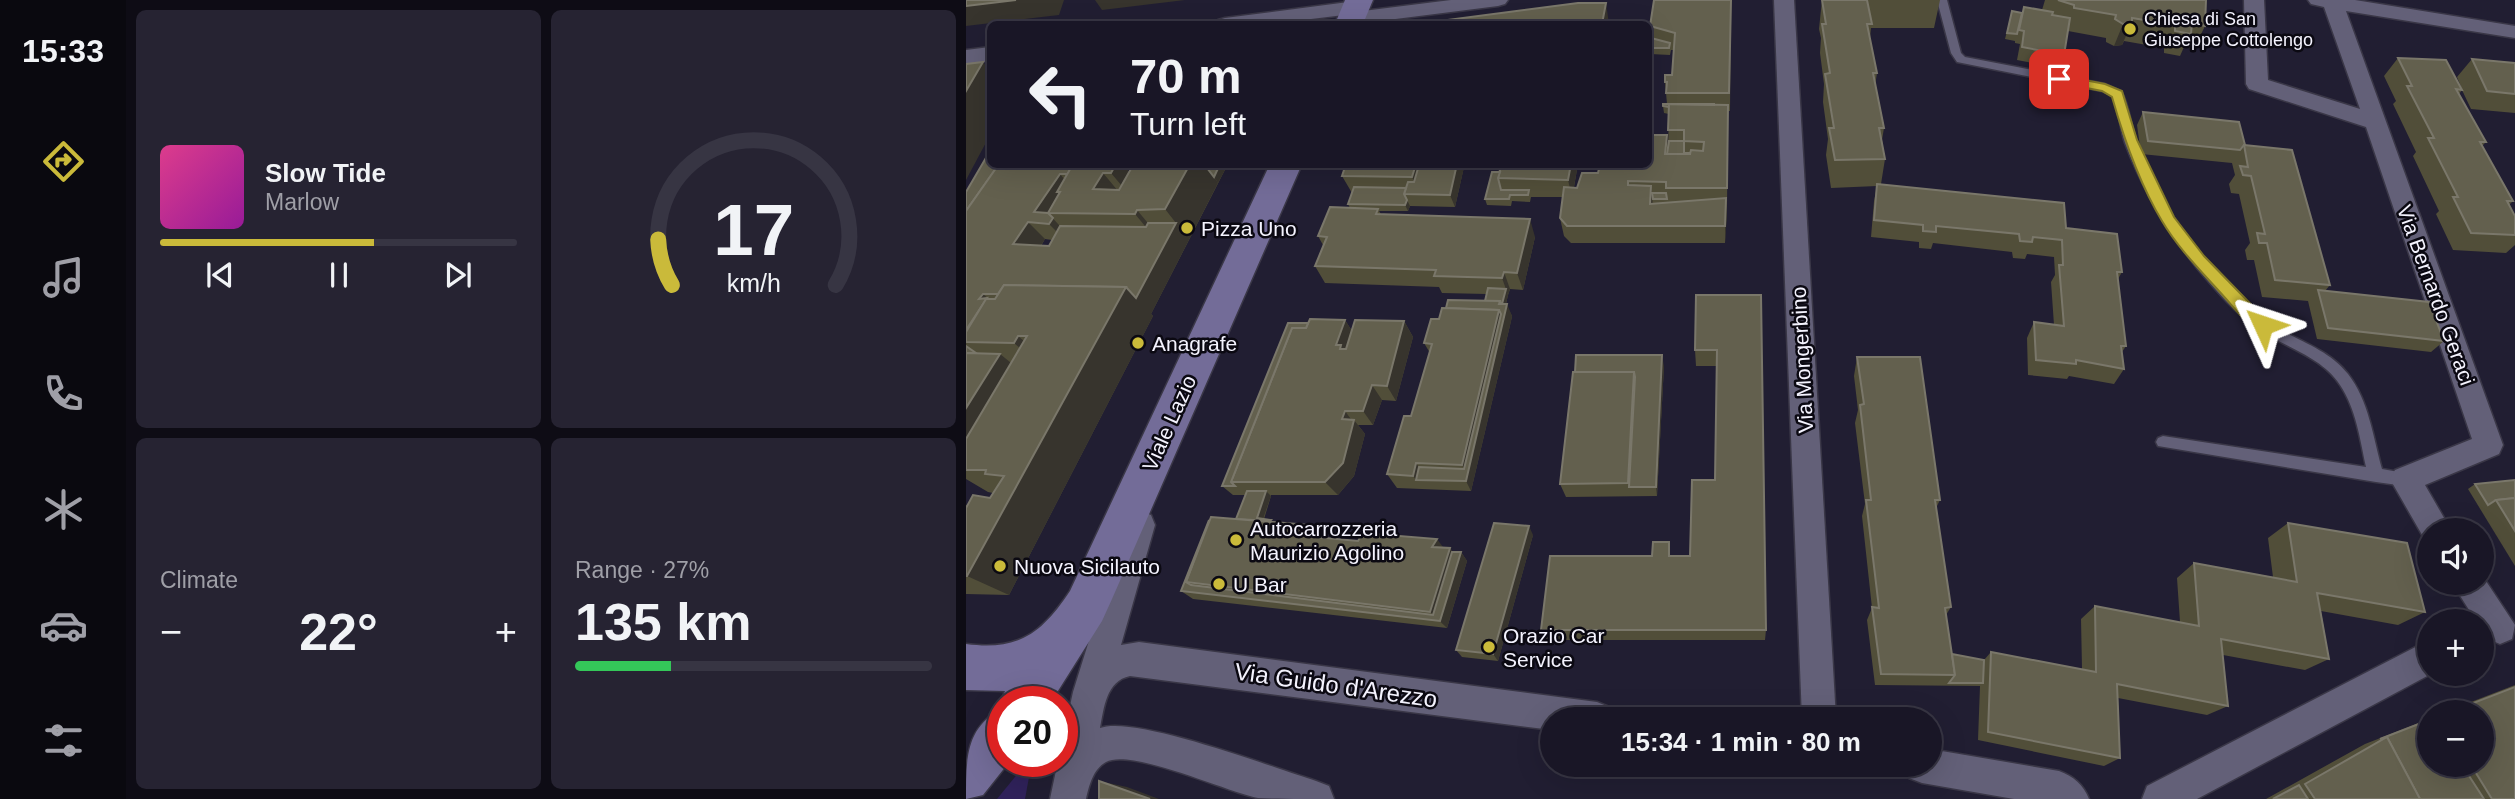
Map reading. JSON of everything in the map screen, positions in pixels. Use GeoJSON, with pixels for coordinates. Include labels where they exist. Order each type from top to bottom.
{"type":"FeatureCollection","features":[{"type":"Feature","properties":{"kind":"street"},"geometry":{"type":"LineString","coordinates":[[1266,21],[1498,0]]}},
{"type":"Feature","properties":{"kind":"street","name":"Via Mongerbino"},"geometry":{"type":"LineString","coordinates":[[1784,0],[1818,707]]}},
{"type":"Feature","properties":{"kind":"street"},"geometry":{"type":"LineString","coordinates":[[2254,0],[2257,84],[2374,122]]}},
{"type":"Feature","properties":{"kind":"street"},"geometry":{"type":"LineString","coordinates":[[2324,1],[2515,32]]}},
{"type":"Feature","properties":{"kind":"street","name":"Via Bernardo Geraci"},"geometry":{"type":"LineString","coordinates":[[2324,1],[2374,122],[2489,445],[2405,479]]}},
{"type":"Feature","properties":{"kind":"street"},"geometry":{"type":"LineString","coordinates":[[1318,21],[1348,15]]}},
{"type":"Feature","properties":{"kind":"street"},"geometry":{"type":"LineString","coordinates":[[966,57],[987,54]]}},
{"type":"Feature","properties":{"kind":"street","name":"Viale Lazio"},"geometry":{"type":"LineString","coordinates":[[1086,606],[1284,168]]}},
{"type":"Feature","properties":{"kind":"street"},"geometry":{"type":"LineString","coordinates":[[1068,797],[1090,692],[1175,410]]}},
{"type":"Feature","properties":{"kind":"street"},"geometry":{"type":"LineString","coordinates":[[2405,479],[2429,518]]}},
{"type":"Feature","properties":{"kind":"street"},"geometry":{"type":"LineString","coordinates":[[2476,595],[2499,629]]}},
{"type":"Feature","properties":{"kind":"street"},"geometry":{"type":"LineString","coordinates":[[966,667],[1003,670],[1025,665],[1067,633],[1086,606]]}},
{"type":"Feature","properties":{"kind":"street"},"geometry":{"type":"LineString","coordinates":[[1034,686],[1086,606]]}},
{"type":"Feature","properties":{"kind":"street","name":"Via Guido d'Arezzo"},"geometry":{"type":"LineString","coordinates":[[1090,692],[1103,671],[1112,664],[1125,659],[1139,659],[1540,712]]}},
{"type":"Feature","properties":{"kind":"street"},"geometry":{"type":"LineString","coordinates":[[2160,799],[2417,663]]}},
{"type":"Feature","properties":{"kind":"street"},"geometry":{"type":"LineString","coordinates":[[1068,797],[1074,775],[1086,755],[1093,748],[1115,741],[1149,746],[1316,799]]}},
{"type":"Feature","properties":{"kind":"street"},"geometry":{"type":"LineString","coordinates":[[966,778],[987,752]]}},
{"type":"Feature","properties":{"kind":"street"},"geometry":{"type":"LineString","coordinates":[[1942,769],[2059,789],[2071,799]]}},
{"type":"Feature","properties":{"kind":"lane"},"geometry":{"type":"LineString","coordinates":[[1942,0],[1955,53],[1961,60],[2105,88],[2117,94],[2130,140],[2168,220],[2199,260],[2247,312],[2263,325],[2314,352],[2336,368],[2347,382],[2356,403],[2376,475]]}},
{"type":"Feature","properties":{"kind":"lane"},"geometry":{"type":"LineString","coordinates":[[2163,442],[2405,479]]}},
{"type":"Feature","properties":{"kind":"shaded area"},"geometry":{"type":"Polygon","coordinates":[[[1015,777],[1029,777],[1025,799],[997,799],[1015,777]]]}},
{"type":"Feature","properties":{"kind":"building"},"geometry":{"type":"Polygon","coordinates":[[[966,0],[1016,0],[966,6],[966,0]]]}},
{"type":"Feature","properties":{"kind":"building"},"geometry":{"type":"Polygon","coordinates":[[[1654,0],[1731,0],[1729,93],[1666,93],[1665,75],[1672,75],[1675,33],[1652,27],[1654,0]]]}},
{"type":"Feature","properties":{"kind":"building"},"geometry":{"type":"Polygon","coordinates":[[[1822,0],[1867,0],[1872,24],[1867,24],[1877,73],[1873,73],[1884,128],[1879,128],[1885,159],[1835,160],[1829,128],[1834,128],[1825,74],[1830,73],[1822,24],[1826,24],[1822,0]]]}},
{"type":"Feature","properties":{"kind":"building"},"geometry":{"type":"Polygon","coordinates":[[[2058,0],[2206,0],[2205,26],[2192,23],[2191,34],[2175,31],[2175,25],[2132,18],[2132,22],[2123,24],[2115,19],[2116,15],[2074,8],[2074,5],[2058,0]]]}},
{"type":"Feature","properties":{"kind":"building"},"geometry":{"type":"Polygon","coordinates":[[[1578,3],[1606,3],[1603,21],[1440,21],[1578,3]]]}},
{"type":"Feature","properties":{"kind":"building"},"geometry":{"type":"Polygon","coordinates":[[[2024,7],[2070,18],[2064,55],[2022,47],[2024,31],[2019,30],[2024,7]]]}},
{"type":"Feature","properties":{"kind":"building"},"geometry":{"type":"Polygon","coordinates":[[[2012,11],[2022,13],[2017,34],[2007,33],[2012,11]]]}},
{"type":"Feature","properties":{"kind":"building"},"geometry":{"type":"Polygon","coordinates":[[[1652,38],[1670,43],[1669,48],[1652,48],[1652,38]]]}},
{"type":"Feature","properties":{"kind":"building"},"geometry":{"type":"Polygon","coordinates":[[[2398,58],[2446,60],[2462,90],[2456,89],[2486,142],[2480,142],[2513,201],[2507,201],[2515,216],[2515,235],[2471,233],[2453,197],[2458,197],[2428,138],[2434,138],[2407,86],[2412,86],[2398,58]]]}},
{"type":"Feature","properties":{"kind":"building"},"geometry":{"type":"Polygon","coordinates":[[[2472,59],[2515,63],[2515,94],[2487,91],[2472,59]]]}},
{"type":"Feature","properties":{"kind":"building"},"geometry":{"type":"Polygon","coordinates":[[[983,62],[966,91],[966,64],[983,62]]]}},
{"type":"Feature","properties":{"kind":"building"},"geometry":{"type":"Polygon","coordinates":[[[1669,104],[1728,105],[1727,188],[1666,188],[1666,182],[1628,181],[1628,185],[1651,186],[1650,204],[1726,198],[1725,226],[1567,226],[1560,218],[1564,187],[1577,188],[1582,173],[1598,173],[1599,168],[1652,168],[1652,135],[1667,135],[1665,154],[1703,151],[1704,142],[1684,141],[1684,130],[1668,130],[1669,104]]]}},
{"type":"Feature","properties":{"kind":"building"},"geometry":{"type":"Polygon","coordinates":[[[2143,112],[2239,122],[2245,145],[2240,150],[2148,141],[2143,112]]]}},
{"type":"Feature","properties":{"kind":"building"},"geometry":{"type":"Polygon","coordinates":[[[1669,141],[1684,141],[1684,153],[1690,154],[1667,154],[1669,141]]]}},
{"type":"Feature","properties":{"kind":"building"},"geometry":{"type":"Polygon","coordinates":[[[2244,145],[2292,150],[2330,285],[2275,280],[2267,243],[2259,243],[2257,233],[2265,234],[2251,176],[2243,175],[2240,166],[2248,167],[2244,145]]]}},
{"type":"Feature","properties":{"kind":"building"},"geometry":{"type":"Polygon","coordinates":[[[987,156],[987,168],[996,168],[966,211],[966,192],[987,156]]]}},
{"type":"Feature","properties":{"kind":"building"},"geometry":{"type":"Polygon","coordinates":[[[996,168],[1071,168],[1068,174],[1060,174],[1034,212],[1048,213],[1053,218],[1049,224],[1028,222],[1013,244],[1049,246],[1060,226],[1146,227],[1148,223],[1176,223],[1136,298],[1126,287],[1004,285],[998,294],[983,294],[979,299],[987,298],[966,330],[966,211],[996,168]]]}},
{"type":"Feature","properties":{"kind":"building"},"geometry":{"type":"Polygon","coordinates":[[[1071,168],[1114,168],[1111,173],[1103,173],[1093,189],[1119,190],[1131,168],[1188,168],[1165,209],[1137,210],[1135,214],[1048,213],[1060,192],[1057,192],[1071,168]]]}},
{"type":"Feature","properties":{"kind":"building"},"geometry":{"type":"Polygon","coordinates":[[[1207,168],[1218,168],[1214,177],[1207,168]]]}},
{"type":"Feature","properties":{"kind":"building"},"geometry":{"type":"Polygon","coordinates":[[[1345,168],[1415,168],[1412,177],[1342,176],[1345,168]]]}},
{"type":"Feature","properties":{"kind":"building"},"geometry":{"type":"Polygon","coordinates":[[[1418,168],[1456,168],[1450,195],[1404,194],[1408,182],[1414,182],[1418,168]]]}},
{"type":"Feature","properties":{"kind":"building"},"geometry":{"type":"Polygon","coordinates":[[[1500,168],[1570,168],[1568,180],[1498,178],[1500,168]]]}},
{"type":"Feature","properties":{"kind":"building"},"geometry":{"type":"Polygon","coordinates":[[[1492,172],[1500,172],[1498,178],[1501,190],[1529,190],[1528,195],[1510,195],[1509,199],[1485,199],[1492,172]]]}},
{"type":"Feature","properties":{"kind":"building"},"geometry":{"type":"Polygon","coordinates":[[[1877,184],[2064,203],[2066,228],[2117,234],[2122,272],[2117,272],[2126,346],[2121,346],[2124,369],[2076,360],[2076,364],[2036,360],[2034,322],[2064,326],[2059,265],[2063,265],[2062,240],[2033,237],[2032,242],[2020,241],[2019,234],[1936,226],[1936,232],[1923,231],[1923,225],[1874,220],[1877,184]]]}},
{"type":"Feature","properties":{"kind":"building"},"geometry":{"type":"Polygon","coordinates":[[[1354,187],[1406,188],[1404,194],[1407,200],[1405,205],[1348,204],[1354,187]]]}},
{"type":"Feature","properties":{"kind":"building"},"geometry":{"type":"Polygon","coordinates":[[[1652,193],[1666,193],[1667,199],[1653,199],[1652,193]]]}},
{"type":"Feature","properties":{"kind":"building"},"geometry":{"type":"Polygon","coordinates":[[[1330,207],[1378,209],[1376,214],[1530,219],[1517,273],[1504,272],[1502,278],[1434,276],[1436,270],[1315,266],[1327,237],[1318,236],[1330,207]]]}},
{"type":"Feature","properties":{"kind":"building"},"geometry":{"type":"Polygon","coordinates":[[[1004,285],[1126,287],[966,576],[966,508],[973,495],[990,498],[1004,476],[985,474],[986,470],[966,470],[966,439],[1027,336],[1018,336],[1014,343],[966,342],[966,332],[986,299],[995,299],[1004,285]]]}},
{"type":"Feature","properties":{"kind":"building"},"geometry":{"type":"Polygon","coordinates":[[[1488,288],[1506,289],[1502,304],[1500,301],[1485,301],[1488,288]]]}},
{"type":"Feature","properties":{"kind":"building"},"geometry":{"type":"Polygon","coordinates":[[[2318,290],[2429,302],[2444,341],[2328,328],[2318,290]]]}},
{"type":"Feature","properties":{"kind":"building"},"geometry":{"type":"Polygon","coordinates":[[[1696,295],[1761,295],[1766,630],[1541,630],[1550,556],[1652,556],[1653,542],[1669,542],[1669,556],[1690,556],[1692,480],[1715,480],[1717,350],[1695,350],[1696,295]]]}},
{"type":"Feature","properties":{"kind":"building"},"geometry":{"type":"Polygon","coordinates":[[[1448,300],[1500,301],[1499,304],[1507,304],[1466,481],[1416,480],[1419,467],[1464,469],[1501,314],[1499,310],[1446,308],[1448,300]]]}},
{"type":"Feature","properties":{"kind":"building"},"geometry":{"type":"Polygon","coordinates":[[[1442,308],[1499,310],[1462,465],[1416,463],[1413,476],[1387,474],[1404,416],[1411,416],[1432,344],[1424,343],[1431,319],[1439,319],[1442,308]]]}},
{"type":"Feature","properties":{"kind":"building"},"geometry":{"type":"Polygon","coordinates":[[[1310,319],[1345,320],[1336,345],[1341,345],[1340,349],[1346,349],[1355,320],[1404,321],[1387,386],[1372,385],[1363,411],[1345,411],[1342,419],[1354,420],[1343,463],[1325,482],[1231,482],[1292,328],[1306,328],[1310,319]]]}},
{"type":"Feature","properties":{"kind":"building"},"geometry":{"type":"Polygon","coordinates":[[[1288,323],[1308,323],[1306,328],[1292,328],[1231,482],[1235,486],[1222,486],[1288,323]]]}},
{"type":"Feature","properties":{"kind":"building"},"geometry":{"type":"Polygon","coordinates":[[[966,346],[976,353],[966,353],[966,346]]]}},
{"type":"Feature","properties":{"kind":"building"},"geometry":{"type":"Polygon","coordinates":[[[966,353],[1000,354],[966,408],[966,353]]]}},
{"type":"Feature","properties":{"kind":"building"},"geometry":{"type":"Polygon","coordinates":[[[1576,355],[1662,355],[1656,487],[1629,487],[1634,372],[1575,372],[1576,355]]]}},
{"type":"Feature","properties":{"kind":"building"},"geometry":{"type":"Polygon","coordinates":[[[1857,357],[1920,357],[1940,500],[1935,500],[1951,607],[1945,608],[1955,675],[1881,674],[1872,607],[1879,608],[1866,500],[1871,500],[1860,405],[1864,404],[1857,357]]]}},
{"type":"Feature","properties":{"kind":"building"},"geometry":{"type":"Polygon","coordinates":[[[1573,372],[1634,372],[1628,483],[1560,484],[1573,372]]]}},
{"type":"Feature","properties":{"kind":"building"},"geometry":{"type":"Polygon","coordinates":[[[2515,480],[2515,498],[2496,500],[2488,505],[2475,484],[2515,480]]]}},
{"type":"Feature","properties":{"kind":"building"},"geometry":{"type":"Polygon","coordinates":[[[1247,491],[1266,491],[1257,518],[1270,521],[1236,519],[1247,491]]]}},
{"type":"Feature","properties":{"kind":"building"},"geometry":{"type":"Polygon","coordinates":[[[2515,498],[2515,531],[2496,500],[2515,498]]]}},
{"type":"Feature","properties":{"kind":"building"},"geometry":{"type":"Polygon","coordinates":[[[1211,517],[1308,525],[1303,536],[1358,541],[1363,533],[1437,539],[1432,547],[1450,548],[1430,612],[1186,582],[1211,517]]]}},
{"type":"Feature","properties":{"kind":"building"},"geometry":{"type":"Polygon","coordinates":[[[1209,520],[1186,582],[1191,585],[1433,615],[1452,552],[1461,552],[1440,621],[1181,591],[1209,520]]]}},
{"type":"Feature","properties":{"kind":"building"},"geometry":{"type":"Polygon","coordinates":[[[1494,523],[1529,526],[1493,654],[1456,650],[1494,523]]]}},
{"type":"Feature","properties":{"kind":"building"},"geometry":{"type":"Polygon","coordinates":[[[2288,523],[2407,543],[2417,581],[2417,595],[2421,595],[2424,609],[2417,611],[2317,593],[2329,659],[2221,639],[2228,706],[2117,684],[2120,758],[1988,732],[1991,652],[2096,672],[2095,606],[2199,626],[2194,563],[2297,582],[2288,523]]]}},
{"type":"Feature","properties":{"kind":"building"},"geometry":{"type":"Polygon","coordinates":[[[1952,654],[1984,660],[1983,683],[1949,683],[1955,675],[1952,654]]]}},
{"type":"Feature","properties":{"kind":"building"},"geometry":{"type":"Polygon","coordinates":[[[2515,687],[2515,799],[2492,799],[2478,777],[2494,777],[2494,700],[2481,700],[2515,687]]]}},
{"type":"Feature","properties":{"kind":"building"},"geometry":{"type":"Polygon","coordinates":[[[2417,725],[2417,777],[2470,777],[2484,799],[2420,799],[2387,737],[2380,739],[2417,725]]]}},
{"type":"Feature","properties":{"kind":"building"},"geometry":{"type":"Polygon","coordinates":[[[2387,737],[2420,799],[2315,799],[2305,784],[2387,737]]]}},
{"type":"Feature","properties":{"kind":"building"},"geometry":{"type":"Polygon","coordinates":[[[1099,781],[1150,799],[1099,799],[1099,781]]]}},
{"type":"Feature","properties":{"kind":"building"},"geometry":{"type":"Polygon","coordinates":[[[2299,785],[2308,799],[2273,799],[2299,785]]]}},
{"type":"Feature","properties":{"kind":"place","name":"Chiesa di San Giuseppe Cottolengo"},"geometry":{"type":"Point","coordinates":[2130,29]}},
{"type":"Feature","properties":{"kind":"place","name":"Pizza Uno"},"geometry":{"type":"Point","coordinates":[1187,228]}},
{"type":"Feature","properties":{"kind":"place","name":"Anagrafe"},"geometry":{"type":"Point","coordinates":[1138,343]}},
{"type":"Feature","properties":{"kind":"place","name":"Autocarrozzeria Maurizio Agolino"},"geometry":{"type":"Point","coordinates":[1236,540]}},
{"type":"Feature","properties":{"kind":"place","name":"Nuova Sicilauto"},"geometry":{"type":"Point","coordinates":[1000,566]}},
{"type":"Feature","properties":{"kind":"place","name":"U Bar"},"geometry":{"type":"Point","coordinates":[1219,584]}},
{"type":"Feature","properties":{"kind":"place","name":"Orazio Car Service"},"geometry":{"type":"Point","coordinates":[1489,647]}},
{"type":"Feature","properties":{"kind":"route"},"geometry":{"type":"LineString","coordinates":[[2059,79],[2105,88],[2120,97],[2130,140],[2168,220],[2199,260],[2247,312],[2263,325]]}}]}
